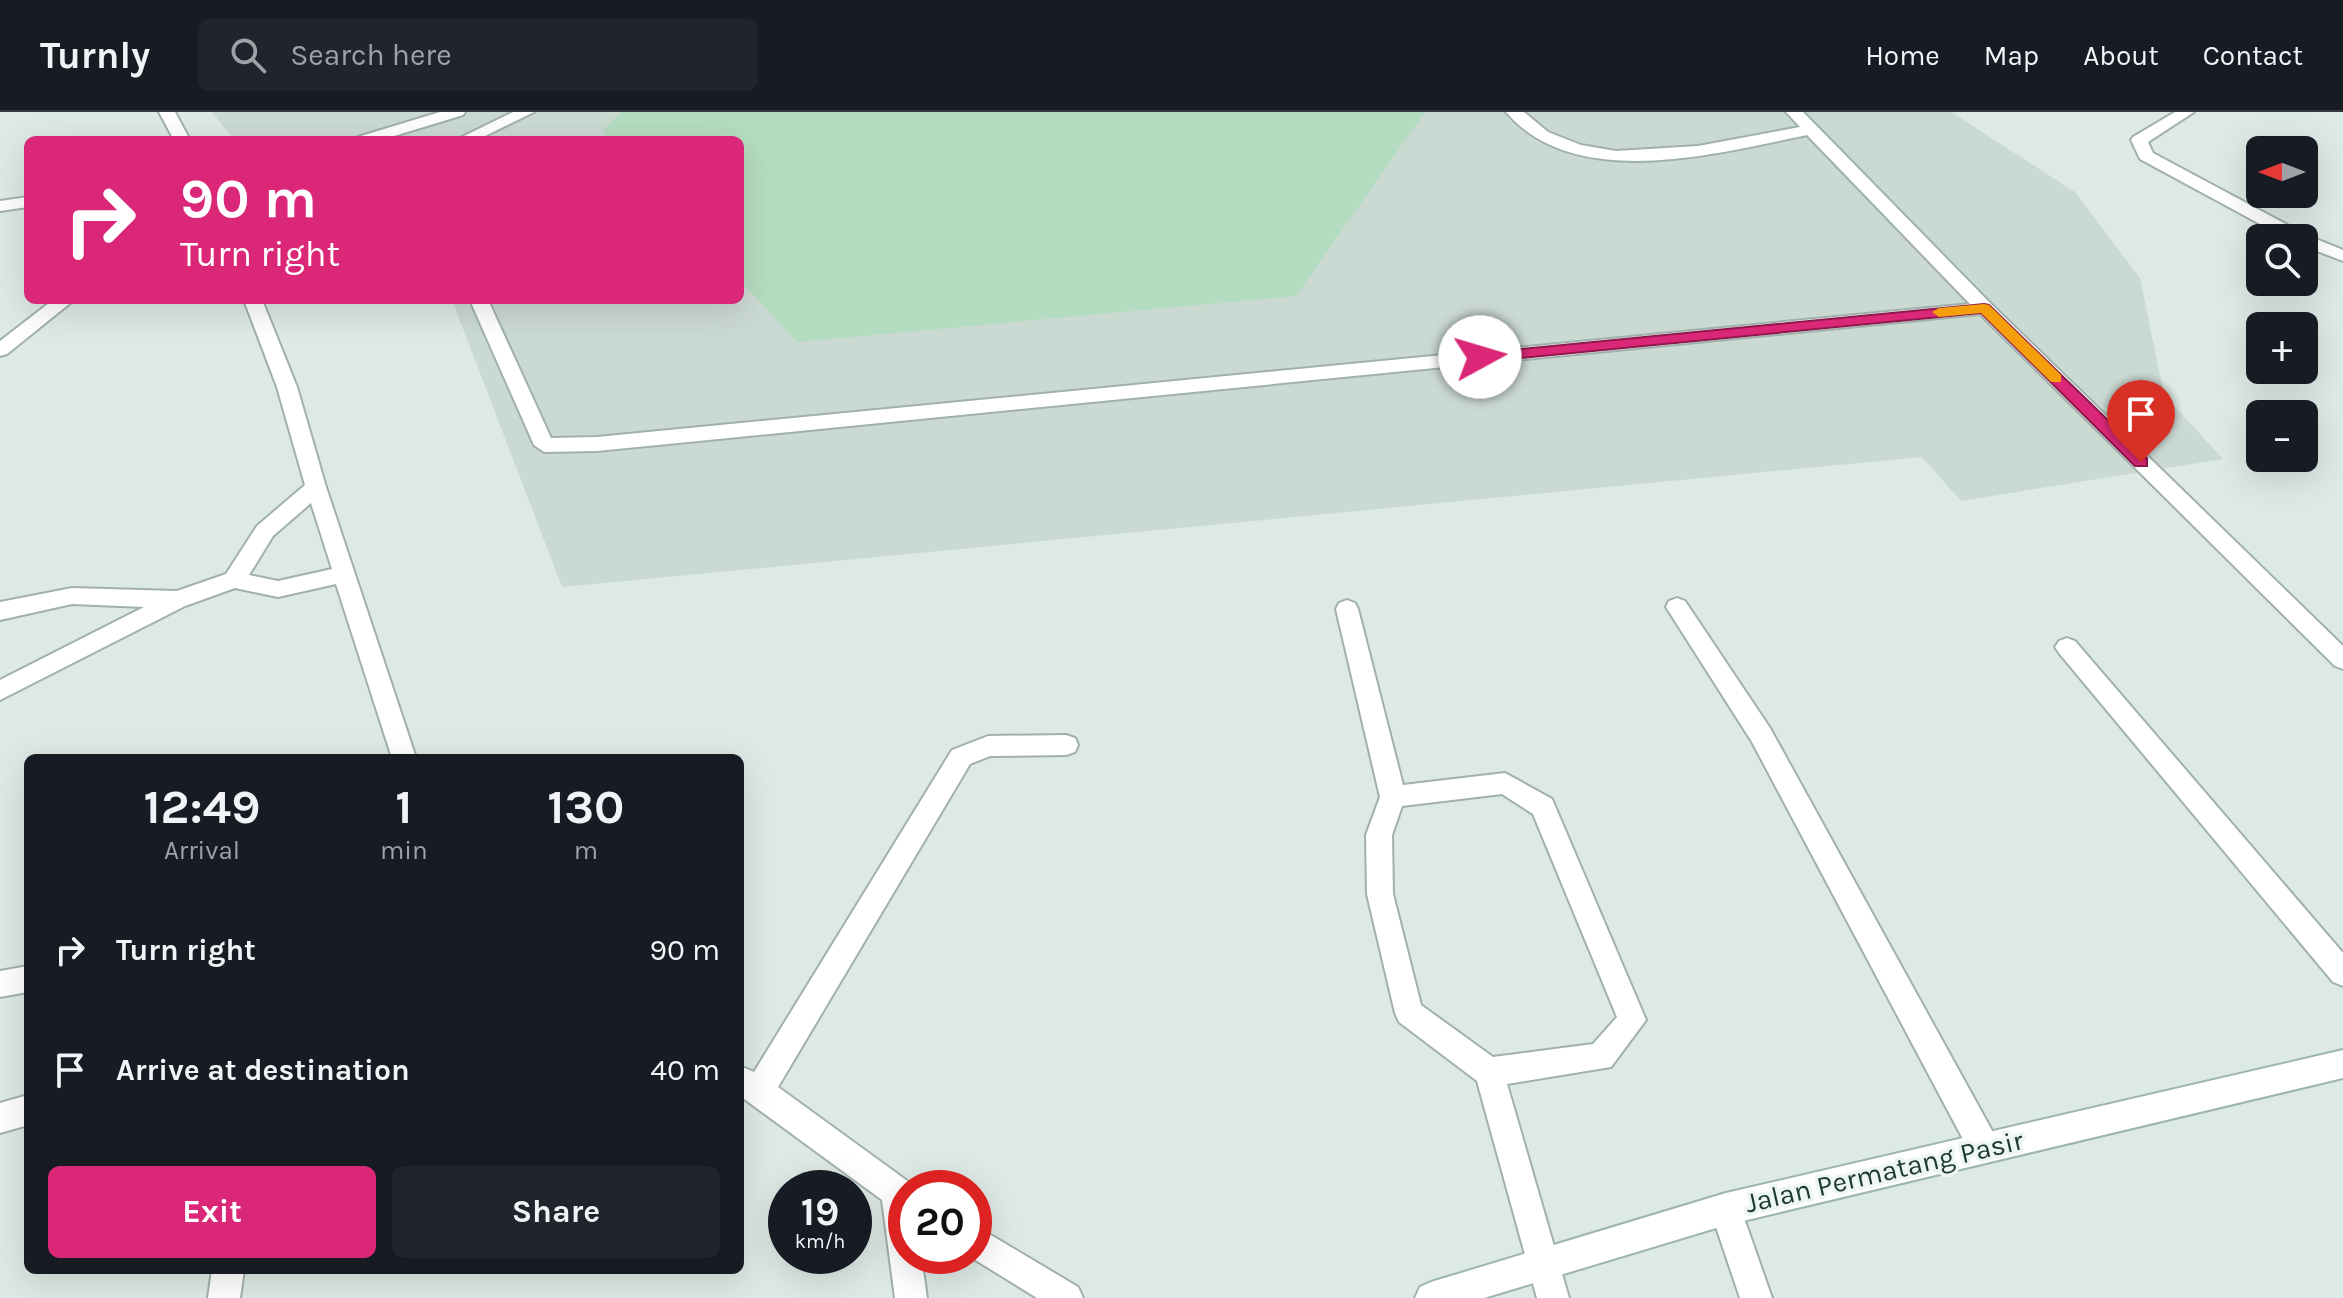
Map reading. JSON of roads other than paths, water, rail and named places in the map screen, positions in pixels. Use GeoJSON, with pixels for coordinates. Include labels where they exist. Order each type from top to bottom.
{"type":"FeatureCollection","features":[{"type":"Feature","properties":{"kind":"street"},"geometry":{"type":"LineString","coordinates":[[167,112],[180,136]]}},
{"type":"Feature","properties":{"kind":"street"},"geometry":{"type":"LineString","coordinates":[[377,136],[457,112]]}},
{"type":"Feature","properties":{"kind":"street"},"geometry":{"type":"LineString","coordinates":[[473,136],[501,112]]}},
{"type":"Feature","properties":{"kind":"street"},"geometry":{"type":"LineString","coordinates":[[476,136],[526,112]]}},
{"type":"Feature","properties":{"kind":"street"},"geometry":{"type":"LineString","coordinates":[[1514,112],[1526,125],[1564,146],[1615,156],[1680,154],[1813,129]]}},
{"type":"Feature","properties":{"kind":"street"},"geometry":{"type":"LineString","coordinates":[[1794,112],[1984,308],[2343,660]]}},
{"type":"Feature","properties":{"kind":"street"},"geometry":{"type":"LineString","coordinates":[[2186,112],[2139,140],[2146,156],[2274,224]]}},
{"type":"Feature","properties":{"kind":"street"},"geometry":{"type":"LineString","coordinates":[[0,206],[24,203]]}},
{"type":"Feature","properties":{"kind":"street"},"geometry":{"type":"LineString","coordinates":[[2318,246],[2343,256]]}},
{"type":"Feature","properties":{"kind":"street"},"geometry":{"type":"LineString","coordinates":[[0,350],[60,304]]}},
{"type":"Feature","properties":{"kind":"street"},"geometry":{"type":"LineString","coordinates":[[255,304],[287,387],[316,487],[403,754]]}},
{"type":"Feature","properties":{"kind":"street"},"geometry":{"type":"LineString","coordinates":[[481,304],[544,445],[597,444],[1984,308]]}},
{"type":"Feature","properties":{"kind":"street"},"geometry":{"type":"LineString","coordinates":[[234,580],[265,531],[316,487]]}},
{"type":"Feature","properties":{"kind":"street"},"geometry":{"type":"LineString","coordinates":[[0,691],[177,600],[234,580],[278,589],[346,574]]}},
{"type":"Feature","properties":{"kind":"street"},"geometry":{"type":"LineString","coordinates":[[0,611],[72,596],[177,600]]}},
{"type":"Feature","properties":{"kind":"street"},"geometry":{"type":"LineString","coordinates":[[1677,607],[1761,735],[1984,1147]]}},
{"type":"Feature","properties":{"kind":"street"},"geometry":{"type":"LineString","coordinates":[[1347,609],[1393,797],[1379,835],[1380,894],[1409,1013],[1489,1072],[1553,1298]]}},
{"type":"Feature","properties":{"kind":"street"},"geometry":{"type":"LineString","coordinates":[[2067,647],[2343,973]]}},
{"type":"Feature","properties":{"kind":"street"},"geometry":{"type":"LineString","coordinates":[[888,1186],[750,1085],[961,757],[988,746],[1066,745]]}},
{"type":"Feature","properties":{"kind":"street"},"geometry":{"type":"LineString","coordinates":[[1393,797],[1505,783],[1543,807],[1632,1020],[1601,1057],[1489,1072]]}},
{"type":"Feature","properties":{"kind":"street"},"geometry":{"type":"LineString","coordinates":[[0,984],[24,980]]}},
{"type":"Feature","properties":{"kind":"street","name":"Jalan Permatang Pasir"},"geometry":{"type":"LineString","coordinates":[[1431,1298],[1726,1209],[2343,1064]]}},
{"type":"Feature","properties":{"kind":"street"},"geometry":{"type":"LineString","coordinates":[[0,1118],[24,1111]]}},
{"type":"Feature","properties":{"kind":"street"},"geometry":{"type":"LineString","coordinates":[[1726,1209],[1756,1298]]}},
{"type":"Feature","properties":{"kind":"street"},"geometry":{"type":"LineString","coordinates":[[992,1252],[1067,1298]]}},
{"type":"Feature","properties":{"kind":"street"},"geometry":{"type":"LineString","coordinates":[[224,1298],[227,1274]]}},
{"type":"Feature","properties":{"kind":"street"},"geometry":{"type":"LineString","coordinates":[[909,1274],[911,1298]]}}]}
